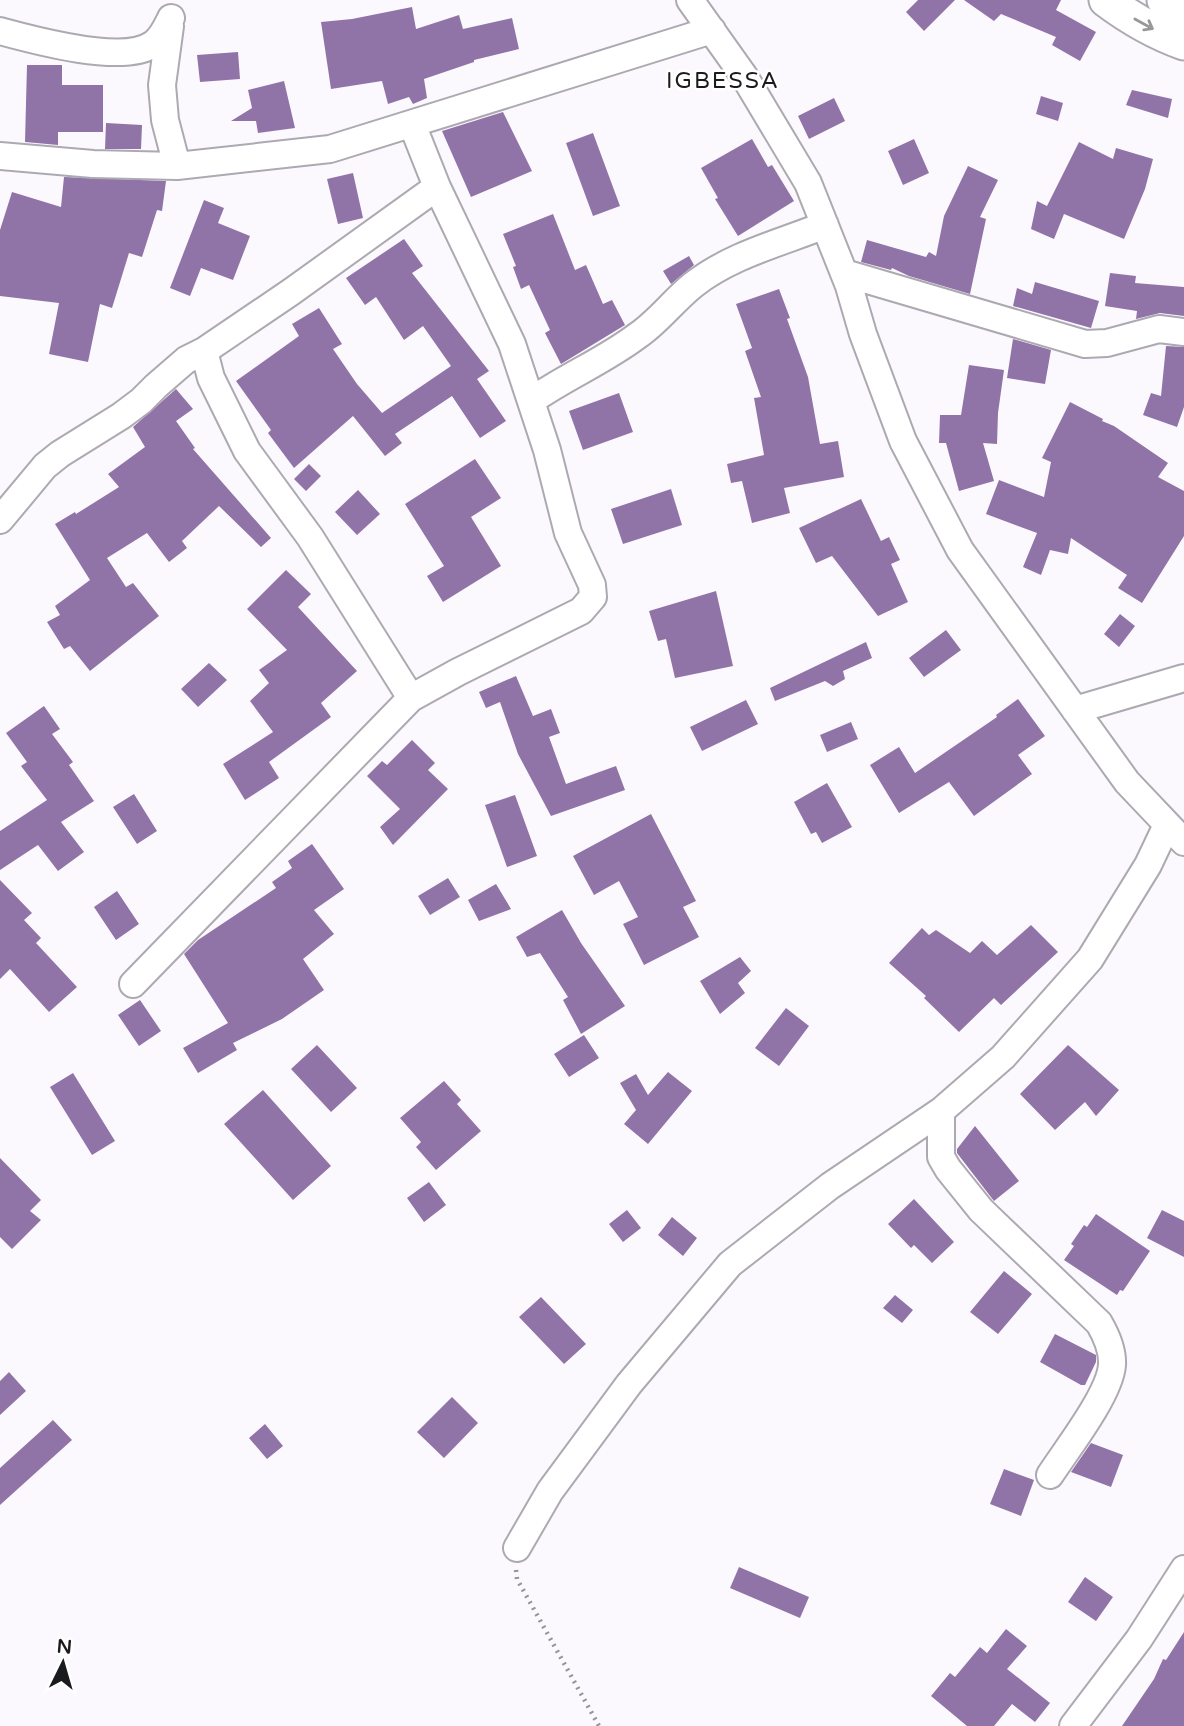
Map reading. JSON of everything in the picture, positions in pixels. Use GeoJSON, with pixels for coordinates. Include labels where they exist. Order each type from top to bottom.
{"type":"FeatureCollection","features":[{"type":"Feature","properties":{"kind":"street"},"geometry":{"type":"LineString","coordinates":[[517,1548],[550,1491],[629,1384],[730,1264],[830,1186],[941,1111],[1003,1057],[1090,959],[1149,864],[1175,834],[1127,782],[960,550],[903,441],[844,274],[808,183],[744,76],[690,0]]}},
{"type":"Feature","properties":{"kind":"street"},"geometry":{"type":"LineString","coordinates":[[1106,0],[1126,15],[1184,43]]}},
{"type":"Feature","properties":{"kind":"street"},"geometry":{"type":"LineString","coordinates":[[1164,0],[1184,10]]}},
{"type":"Feature","properties":{"kind":"street"},"geometry":{"type":"LineString","coordinates":[[0,31],[62,47],[130,51],[145,49],[155,43],[164,33],[173,9]]}},
{"type":"Feature","properties":{"kind":"street"},"geometry":{"type":"LineString","coordinates":[[173,9],[162,85],[165,120],[177,166]]}},
{"type":"Feature","properties":{"kind":"street"},"geometry":{"type":"LineString","coordinates":[[0,156],[93,164],[177,166],[330,149],[712,30]]}},
{"type":"Feature","properties":{"kind":"street"},"geometry":{"type":"LineString","coordinates":[[133,984],[411,698],[581,611],[593,597],[592,585],[568,533],[512,344],[437,187],[412,124]]}},
{"type":"Feature","properties":{"kind":"street"},"geometry":{"type":"LineString","coordinates":[[0,520],[46,466],[76,443],[121,416],[173,371],[302,285],[437,187]]}},
{"type":"Feature","properties":{"kind":"street"},"geometry":{"type":"LineString","coordinates":[[531,401],[638,336],[685,291],[718,268],[747,254],[825,225]]}},
{"type":"Feature","properties":{"kind":"street"},"geometry":{"type":"LineString","coordinates":[[844,274],[1085,344],[1107,343],[1159,329],[1184,331]]}},
{"type":"Feature","properties":{"kind":"street"},"geometry":{"type":"LineString","coordinates":[[204,351],[211,378],[247,451],[310,537],[411,698]]}},
{"type":"Feature","properties":{"kind":"street"},"geometry":{"type":"LineString","coordinates":[[1075,710],[1184,678]]}},
{"type":"Feature","properties":{"kind":"street"},"geometry":{"type":"LineString","coordinates":[[941,1111],[941,1157],[948,1169],[981,1210],[1099,1323],[1106,1337],[1112,1361],[1111,1374],[1095,1406],[1050,1475]]}},
{"type":"Feature","properties":{"kind":"street"},"geometry":{"type":"LineString","coordinates":[[1073,1726],[1139,1639],[1184,1569]]}},
{"type":"Feature","properties":{"kind":"path"},"geometry":{"type":"LineString","coordinates":[[517,1548],[517,1579],[599,1726]]}},
{"type":"Feature","properties":{"kind":"building"},"geometry":{"type":"Polygon","coordinates":[[[918,0],[955,0],[924,31],[906,12],[918,0]]]}},
{"type":"Feature","properties":{"kind":"building"},"geometry":{"type":"Polygon","coordinates":[[[964,0],[1061,0],[1056,10],[1096,32],[1080,61],[1052,45],[1056,37],[1001,14],[994,21],[964,0]]]}},
{"type":"Feature","properties":{"kind":"building"},"geometry":{"type":"Polygon","coordinates":[[[412,7],[416,29],[459,15],[463,29],[512,18],[519,49],[474,60],[424,79],[427,98],[413,104],[409,97],[388,104],[382,81],[331,89],[321,22],[412,7]]]}},
{"type":"Feature","properties":{"kind":"building"},"geometry":{"type":"Polygon","coordinates":[[[238,52],[240,79],[200,82],[197,55],[238,52]]]}},
{"type":"Feature","properties":{"kind":"building"},"geometry":{"type":"Polygon","coordinates":[[[27,65],[62,65],[62,85],[103,85],[103,132],[58,132],[58,145],[25,142],[27,65]]]}},
{"type":"Feature","properties":{"kind":"building"},"geometry":{"type":"Polygon","coordinates":[[[284,81],[295,128],[258,133],[256,121],[231,121],[252,108],[248,90],[284,81]]]}},
{"type":"Feature","properties":{"kind":"building"},"geometry":{"type":"Polygon","coordinates":[[[1132,90],[1172,99],[1168,118],[1126,105],[1132,90]]]}},
{"type":"Feature","properties":{"kind":"building"},"geometry":{"type":"Polygon","coordinates":[[[1041,96],[1063,103],[1058,121],[1036,114],[1041,96]]]}},
{"type":"Feature","properties":{"kind":"building"},"geometry":{"type":"Polygon","coordinates":[[[834,98],[845,121],[809,139],[798,116],[834,98]]]}},
{"type":"Feature","properties":{"kind":"building"},"geometry":{"type":"Polygon","coordinates":[[[503,112],[532,171],[471,197],[442,131],[503,112]]]}},
{"type":"Feature","properties":{"kind":"building"},"geometry":{"type":"Polygon","coordinates":[[[106,123],[142,125],[141,149],[105,149],[106,123]]]}},
{"type":"Feature","properties":{"kind":"building"},"geometry":{"type":"Polygon","coordinates":[[[593,133],[620,206],[593,216],[566,143],[593,133]]]}},
{"type":"Feature","properties":{"kind":"building"},"geometry":{"type":"Polygon","coordinates":[[[752,139],[768,167],[772,165],[794,201],[738,236],[715,199],[718,198],[701,168],[752,139]]]}},
{"type":"Feature","properties":{"kind":"building"},"geometry":{"type":"Polygon","coordinates":[[[914,139],[929,173],[903,185],[888,151],[914,139]]]}},
{"type":"Feature","properties":{"kind":"building"},"geometry":{"type":"Polygon","coordinates":[[[1079,142],[1113,159],[1116,148],[1153,159],[1145,189],[1124,239],[1064,214],[1054,239],[1031,229],[1037,201],[1047,206],[1079,142]]]}},
{"type":"Feature","properties":{"kind":"building"},"geometry":{"type":"Polygon","coordinates":[[[968,166],[998,180],[980,217],[986,219],[970,294],[909,276],[892,268],[891,270],[861,262],[867,240],[926,257],[929,252],[936,256],[944,216],[968,166]]]}},
{"type":"Feature","properties":{"kind":"building"},"geometry":{"type":"Polygon","coordinates":[[[353,173],[363,218],[338,224],[327,179],[353,173]]]}},
{"type":"Feature","properties":{"kind":"building"},"geometry":{"type":"Polygon","coordinates":[[[64,177],[166,181],[162,211],[157,210],[142,257],[129,253],[112,308],[100,304],[88,362],[49,354],[59,303],[0,296],[0,230],[12,192],[61,207],[64,177]]]}},
{"type":"Feature","properties":{"kind":"building"},"geometry":{"type":"Polygon","coordinates":[[[204,200],[224,208],[218,223],[250,236],[233,280],[201,268],[190,296],[170,288],[204,200]]]}},
{"type":"Feature","properties":{"kind":"building"},"geometry":{"type":"Polygon","coordinates":[[[553,214],[575,270],[586,265],[603,304],[612,300],[625,325],[561,364],[545,333],[550,330],[529,285],[521,289],[513,267],[516,266],[503,234],[553,214]]]}},
{"type":"Feature","properties":{"kind":"building"},"geometry":{"type":"Polygon","coordinates":[[[404,239],[423,266],[412,273],[489,371],[477,379],[506,421],[480,438],[452,396],[395,434],[402,443],[385,456],[353,416],[294,468],[268,433],[271,430],[236,381],[299,336],[292,324],[319,308],[342,344],[333,349],[357,384],[382,413],[451,366],[423,326],[404,340],[376,297],[365,305],[346,278],[404,239]]]}},
{"type":"Feature","properties":{"kind":"building"},"geometry":{"type":"Polygon","coordinates":[[[689,256],[694,265],[671,284],[663,271],[689,256]]]}},
{"type":"Feature","properties":{"kind":"building"},"geometry":{"type":"Polygon","coordinates":[[[1110,273],[1136,276],[1135,283],[1184,287],[1184,316],[1160,313],[1136,319],[1137,311],[1105,306],[1110,273]]]}},
{"type":"Feature","properties":{"kind":"building"},"geometry":{"type":"Polygon","coordinates":[[[1035,282],[1099,301],[1091,328],[1013,306],[1017,288],[1032,294],[1035,282]]]}},
{"type":"Feature","properties":{"kind":"building"},"geometry":{"type":"Polygon","coordinates":[[[779,289],[808,377],[820,444],[838,441],[844,477],[784,488],[790,513],[752,523],[742,481],[731,483],[727,464],[764,455],[754,398],[761,397],[745,351],[752,348],[736,304],[779,289]]]}},
{"type":"Feature","properties":{"kind":"building"},"geometry":{"type":"Polygon","coordinates":[[[1013,339],[1051,350],[1045,384],[1007,378],[1013,339]]]}},
{"type":"Feature","properties":{"kind":"building"},"geometry":{"type":"Polygon","coordinates":[[[1166,346],[1184,347],[1184,407],[1177,427],[1143,415],[1151,393],[1161,396],[1166,346]]]}},
{"type":"Feature","properties":{"kind":"building"},"geometry":{"type":"Polygon","coordinates":[[[969,365],[1004,370],[997,444],[983,443],[994,481],[959,491],[946,443],[939,443],[940,415],[961,415],[969,365]]]}},
{"type":"Feature","properties":{"kind":"building"},"geometry":{"type":"Polygon","coordinates":[[[176,389],[193,409],[176,421],[195,448],[193,449],[271,538],[261,547],[219,506],[182,541],[187,548],[169,562],[147,533],[107,558],[126,587],[133,583],[159,616],[90,671],[70,646],[64,649],[47,622],[60,615],[55,606],[90,580],[55,524],[119,487],[108,474],[145,447],[133,427],[176,389]]]}},
{"type":"Feature","properties":{"kind":"building"},"geometry":{"type":"Polygon","coordinates":[[[619,393],[633,432],[583,450],[569,411],[619,393]]]}},
{"type":"Feature","properties":{"kind":"building"},"geometry":{"type":"Polygon","coordinates":[[[1070,402],[1103,419],[1102,421],[1114,426],[1168,463],[1158,477],[1184,491],[1184,536],[1142,603],[1118,588],[1127,575],[1071,538],[1068,554],[1050,550],[1041,575],[1023,567],[1037,533],[986,514],[999,480],[1044,497],[1051,462],[1042,458],[1070,402]]]}},
{"type":"Feature","properties":{"kind":"building"},"geometry":{"type":"Polygon","coordinates":[[[475,459],[501,498],[471,517],[501,566],[443,602],[427,576],[444,566],[405,504],[475,459]]]}},
{"type":"Feature","properties":{"kind":"building"},"geometry":{"type":"Polygon","coordinates":[[[309,464],[321,476],[306,491],[294,479],[309,464]]]}},
{"type":"Feature","properties":{"kind":"building"},"geometry":{"type":"Polygon","coordinates":[[[671,489],[682,525],[623,544],[611,509],[671,489]]]}},
{"type":"Feature","properties":{"kind":"building"},"geometry":{"type":"Polygon","coordinates":[[[358,490],[380,514],[357,535],[335,512],[358,490]]]}},
{"type":"Feature","properties":{"kind":"building"},"geometry":{"type":"Polygon","coordinates":[[[861,499],[881,541],[889,537],[900,560],[891,564],[908,602],[878,616],[832,556],[816,563],[799,528],[861,499]]]}},
{"type":"Feature","properties":{"kind":"building"},"geometry":{"type":"Polygon","coordinates":[[[286,570],[311,594],[298,607],[357,671],[321,703],[331,717],[269,762],[279,778],[245,800],[223,764],[273,732],[250,701],[269,683],[259,670],[287,650],[247,609],[286,570]]]}},
{"type":"Feature","properties":{"kind":"building"},"geometry":{"type":"Polygon","coordinates":[[[716,591],[733,666],[675,678],[666,639],[658,641],[649,611],[716,591]]]}},
{"type":"Feature","properties":{"kind":"building"},"geometry":{"type":"Polygon","coordinates":[[[1120,614],[1135,626],[1119,647],[1104,634],[1120,614]]]}},
{"type":"Feature","properties":{"kind":"building"},"geometry":{"type":"Polygon","coordinates":[[[946,630],[961,650],[924,677],[909,658],[946,630]]]}},
{"type":"Feature","properties":{"kind":"building"},"geometry":{"type":"Polygon","coordinates":[[[866,642],[872,658],[843,671],[845,679],[833,686],[825,681],[775,701],[770,688],[866,642]]]}},
{"type":"Feature","properties":{"kind":"building"},"geometry":{"type":"Polygon","coordinates":[[[209,663],[227,680],[198,707],[181,689],[209,663]]]}},
{"type":"Feature","properties":{"kind":"building"},"geometry":{"type":"Polygon","coordinates":[[[516,676],[533,716],[551,709],[560,733],[549,737],[566,784],[616,766],[625,790],[551,816],[518,754],[500,702],[486,708],[479,692],[516,676]]]}},
{"type":"Feature","properties":{"kind":"building"},"geometry":{"type":"Polygon","coordinates":[[[1018,699],[1045,736],[1018,755],[1032,774],[974,816],[949,782],[899,813],[870,765],[899,747],[915,773],[997,717],[996,715],[1018,699]]]}},
{"type":"Feature","properties":{"kind":"building"},"geometry":{"type":"Polygon","coordinates":[[[746,700],[758,724],[702,751],[690,727],[746,700]]]}},
{"type":"Feature","properties":{"kind":"building"},"geometry":{"type":"Polygon","coordinates":[[[44,706],[60,729],[52,734],[73,762],[69,765],[94,801],[61,822],[84,852],[58,871],[38,845],[0,870],[0,831],[47,800],[21,766],[27,762],[6,733],[44,706]]]}},
{"type":"Feature","properties":{"kind":"building"},"geometry":{"type":"Polygon","coordinates":[[[851,722],[858,739],[827,752],[820,735],[851,722]]]}},
{"type":"Feature","properties":{"kind":"building"},"geometry":{"type":"Polygon","coordinates":[[[412,740],[435,763],[428,770],[448,789],[393,845],[380,827],[400,809],[367,776],[382,761],[387,765],[412,740]]]}},
{"type":"Feature","properties":{"kind":"building"},"geometry":{"type":"Polygon","coordinates":[[[827,783],[852,827],[822,843],[816,832],[811,834],[794,802],[827,783]]]}},
{"type":"Feature","properties":{"kind":"building"},"geometry":{"type":"Polygon","coordinates":[[[134,794],[157,831],[137,844],[113,807],[134,794]]]}},
{"type":"Feature","properties":{"kind":"building"},"geometry":{"type":"Polygon","coordinates":[[[515,795],[537,856],[507,867],[485,805],[515,795]]]}},
{"type":"Feature","properties":{"kind":"building"},"geometry":{"type":"Polygon","coordinates":[[[651,814],[696,901],[683,907],[699,937],[644,965],[623,924],[638,917],[619,881],[594,895],[573,856],[651,814]]]}},
{"type":"Feature","properties":{"kind":"building"},"geometry":{"type":"Polygon","coordinates":[[[312,844],[344,889],[314,910],[334,934],[303,959],[324,990],[282,1019],[233,1043],[237,1050],[198,1073],[183,1048],[228,1023],[184,954],[198,940],[276,888],[272,882],[292,868],[288,861],[312,844]]]}},
{"type":"Feature","properties":{"kind":"building"},"geometry":{"type":"Polygon","coordinates":[[[448,878],[460,897],[430,915],[418,896],[448,878]]]}},
{"type":"Feature","properties":{"kind":"building"},"geometry":{"type":"Polygon","coordinates":[[[0,880],[32,913],[24,920],[41,938],[36,943],[77,987],[49,1012],[10,969],[0,979],[0,880]]]}},
{"type":"Feature","properties":{"kind":"building"},"geometry":{"type":"Polygon","coordinates":[[[496,884],[511,909],[479,921],[468,900],[496,884]]]}},
{"type":"Feature","properties":{"kind":"building"},"geometry":{"type":"Polygon","coordinates":[[[117,891],[139,924],[116,940],[94,907],[117,891]]]}},
{"type":"Feature","properties":{"kind":"building"},"geometry":{"type":"Polygon","coordinates":[[[562,910],[581,943],[625,1006],[581,1034],[563,1000],[568,997],[540,953],[527,957],[516,937],[562,910]]]}},
{"type":"Feature","properties":{"kind":"building"},"geometry":{"type":"Polygon","coordinates":[[[1031,925],[1058,952],[1001,1005],[994,998],[959,1032],[924,998],[926,996],[889,963],[922,928],[929,935],[936,930],[970,953],[982,941],[997,955],[1031,925]]]}},
{"type":"Feature","properties":{"kind":"building"},"geometry":{"type":"Polygon","coordinates":[[[740,957],[751,971],[738,983],[745,993],[720,1014],[700,981],[740,957]]]}},
{"type":"Feature","properties":{"kind":"building"},"geometry":{"type":"Polygon","coordinates":[[[140,1000],[161,1031],[139,1046],[118,1015],[140,1000]]]}},
{"type":"Feature","properties":{"kind":"building"},"geometry":{"type":"Polygon","coordinates":[[[786,1008],[809,1026],[779,1066],[755,1048],[786,1008]]]}},
{"type":"Feature","properties":{"kind":"building"},"geometry":{"type":"Polygon","coordinates":[[[584,1035],[599,1058],[569,1077],[554,1054],[584,1035]]]}},
{"type":"Feature","properties":{"kind":"building"},"geometry":{"type":"Polygon","coordinates":[[[317,1045],[357,1088],[331,1112],[291,1069],[317,1045]]]}},
{"type":"Feature","properties":{"kind":"building"},"geometry":{"type":"Polygon","coordinates":[[[1068,1045],[1119,1090],[1096,1116],[1085,1102],[1055,1130],[1020,1094],[1068,1045]]]}},
{"type":"Feature","properties":{"kind":"building"},"geometry":{"type":"Polygon","coordinates":[[[668,1072],[692,1091],[648,1144],[624,1124],[636,1110],[620,1083],[636,1074],[648,1095],[668,1072]]]}},
{"type":"Feature","properties":{"kind":"building"},"geometry":{"type":"Polygon","coordinates":[[[73,1073],[115,1141],[92,1155],[50,1087],[73,1073]]]}},
{"type":"Feature","properties":{"kind":"building"},"geometry":{"type":"Polygon","coordinates":[[[444,1081],[461,1100],[457,1104],[481,1131],[436,1170],[416,1147],[421,1142],[400,1118],[444,1081]]]}},
{"type":"Feature","properties":{"kind":"building"},"geometry":{"type":"Polygon","coordinates":[[[263,1090],[331,1166],[293,1200],[224,1124],[263,1090]]]}},
{"type":"Feature","properties":{"kind":"building"},"geometry":{"type":"Polygon","coordinates":[[[975,1126],[1019,1181],[994,1201],[957,1153],[957,1149],[975,1126]]]}},
{"type":"Feature","properties":{"kind":"building"},"geometry":{"type":"Polygon","coordinates":[[[0,1158],[41,1200],[30,1211],[41,1220],[12,1249],[0,1237],[0,1158]]]}},
{"type":"Feature","properties":{"kind":"building"},"geometry":{"type":"Polygon","coordinates":[[[429,1182],[446,1205],[424,1222],[407,1198],[429,1182]]]}},
{"type":"Feature","properties":{"kind":"building"},"geometry":{"type":"Polygon","coordinates":[[[914,1199],[954,1242],[932,1263],[914,1245],[911,1248],[888,1224],[914,1199]]]}},
{"type":"Feature","properties":{"kind":"building"},"geometry":{"type":"Polygon","coordinates":[[[627,1210],[641,1228],[623,1242],[609,1224],[627,1210]]]}},
{"type":"Feature","properties":{"kind":"building"},"geometry":{"type":"Polygon","coordinates":[[[1162,1210],[1184,1221],[1184,1257],[1147,1238],[1162,1210]]]}},
{"type":"Feature","properties":{"kind":"building"},"geometry":{"type":"Polygon","coordinates":[[[1096,1214],[1150,1251],[1123,1291],[1120,1290],[1117,1295],[1064,1260],[1084,1225],[1087,1227],[1096,1214]]]}},
{"type":"Feature","properties":{"kind":"building"},"geometry":{"type":"Polygon","coordinates":[[[672,1217],[697,1238],[683,1256],[658,1235],[672,1217]]]}},
{"type":"Feature","properties":{"kind":"building"},"geometry":{"type":"Polygon","coordinates":[[[1004,1271],[1032,1294],[998,1334],[970,1312],[1004,1271]]]}},
{"type":"Feature","properties":{"kind":"building"},"geometry":{"type":"Polygon","coordinates":[[[895,1295],[913,1310],[902,1323],[883,1308],[895,1295]]]}},
{"type":"Feature","properties":{"kind":"building"},"geometry":{"type":"Polygon","coordinates":[[[541,1297],[586,1344],[564,1364],[519,1317],[541,1297]]]}},
{"type":"Feature","properties":{"kind":"building"},"geometry":{"type":"Polygon","coordinates":[[[1055,1334],[1096,1355],[1096,1362],[1085,1385],[1040,1362],[1055,1334]]]}},
{"type":"Feature","properties":{"kind":"building"},"geometry":{"type":"Polygon","coordinates":[[[9,1372],[26,1391],[0,1415],[0,1381],[9,1372]]]}},
{"type":"Feature","properties":{"kind":"building"},"geometry":{"type":"Polygon","coordinates":[[[452,1397],[478,1423],[444,1458],[417,1432],[452,1397]]]}},
{"type":"Feature","properties":{"kind":"building"},"geometry":{"type":"Polygon","coordinates":[[[53,1420],[72,1440],[0,1505],[0,1468],[53,1420]]]}},
{"type":"Feature","properties":{"kind":"building"},"geometry":{"type":"Polygon","coordinates":[[[265,1424],[283,1446],[267,1459],[249,1438],[265,1424]]]}},
{"type":"Feature","properties":{"kind":"building"},"geometry":{"type":"Polygon","coordinates":[[[1091,1443],[1123,1455],[1111,1487],[1071,1472],[1091,1443]]]}},
{"type":"Feature","properties":{"kind":"building"},"geometry":{"type":"Polygon","coordinates":[[[1004,1469],[1034,1480],[1021,1516],[990,1504],[1004,1469]]]}},
{"type":"Feature","properties":{"kind":"building"},"geometry":{"type":"Polygon","coordinates":[[[739,1567],[809,1597],[800,1618],[730,1588],[739,1567]]]}},
{"type":"Feature","properties":{"kind":"building"},"geometry":{"type":"Polygon","coordinates":[[[1085,1577],[1113,1597],[1096,1621],[1068,1602],[1085,1577]]]}},
{"type":"Feature","properties":{"kind":"building"},"geometry":{"type":"Polygon","coordinates":[[[1006,1629],[1027,1646],[1007,1669],[1050,1703],[1035,1722],[1012,1704],[994,1726],[967,1726],[931,1696],[950,1673],[955,1677],[980,1647],[987,1653],[1006,1629]]]}},
{"type":"Feature","properties":{"kind":"building"},"geometry":{"type":"Polygon","coordinates":[[[1184,1632],[1184,1726],[1122,1726],[1154,1679],[1163,1659],[1166,1660],[1184,1632]]]}},
{"type":"Feature","properties":{"kind":"district","name":"IGBESSA"},"geometry":{"type":"Point","coordinates":[723,81]}}]}
